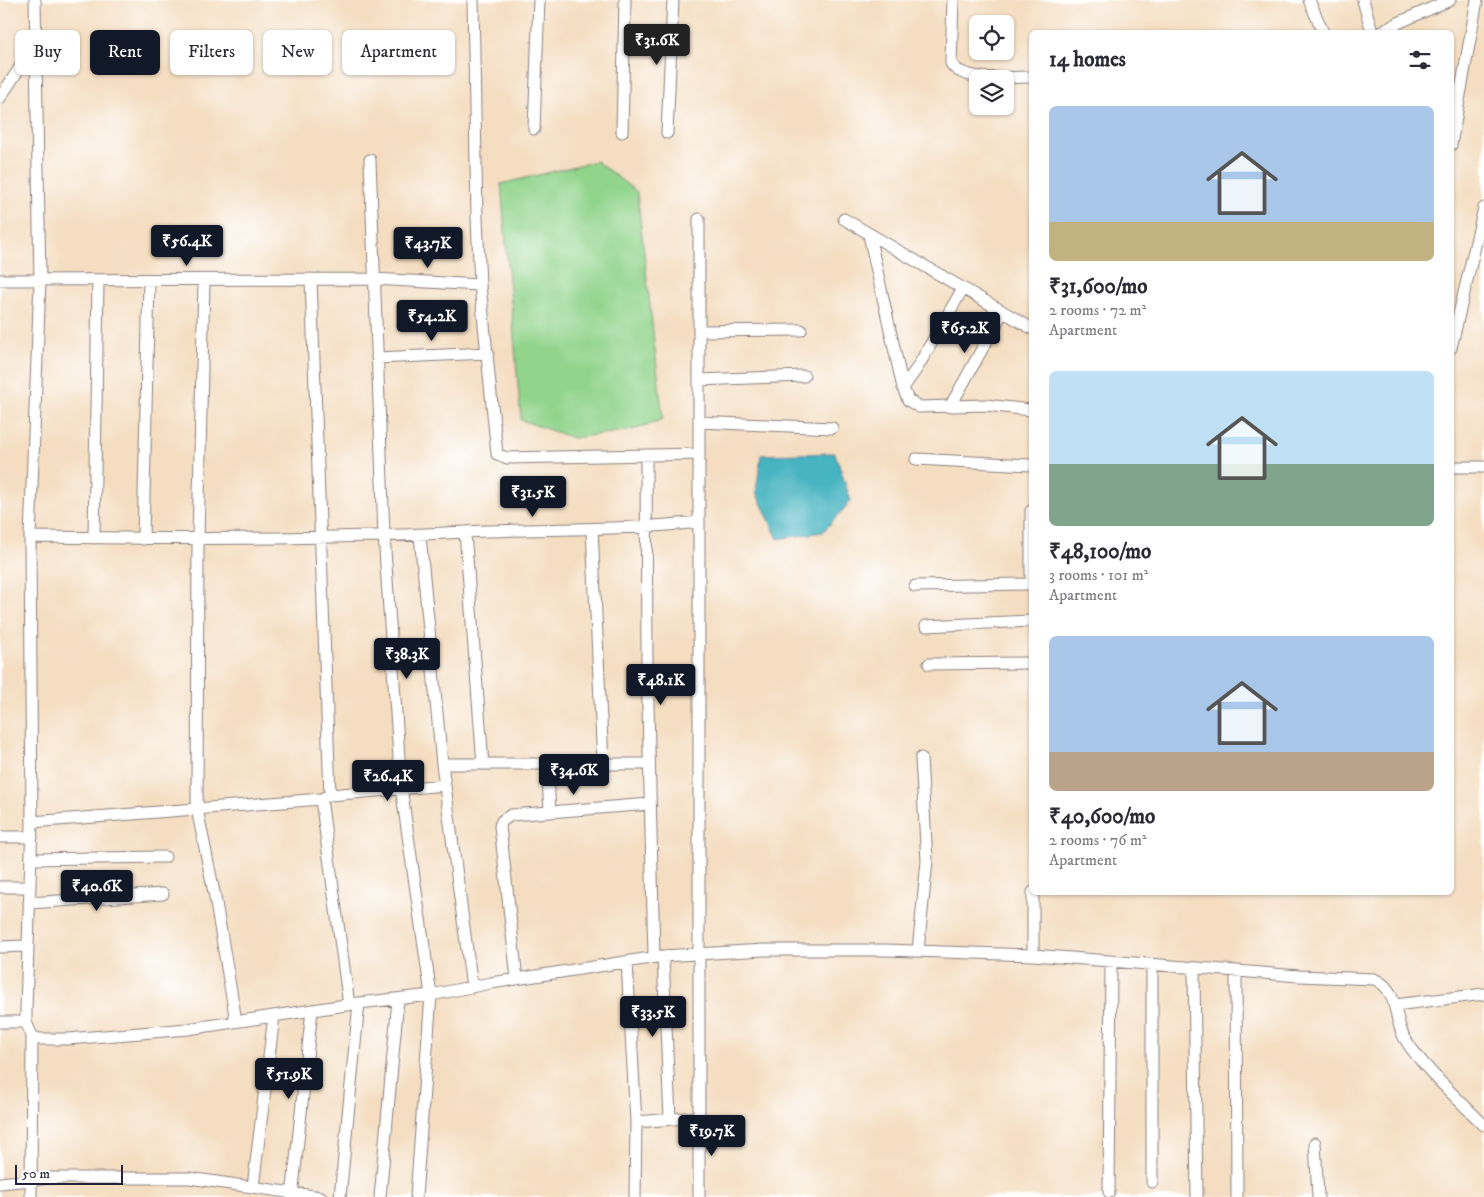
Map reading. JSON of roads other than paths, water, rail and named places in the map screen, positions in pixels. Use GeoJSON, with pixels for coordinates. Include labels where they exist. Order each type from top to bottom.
{"type":"FeatureCollection","features":[{"type":"Feature","properties":{"kind":"street"},"geometry":{"type":"LineString","coordinates":[[34,30],[35,0]]}},
{"type":"Feature","properties":{"kind":"street"},"geometry":{"type":"LineString","coordinates":[[473,0],[476,208],[480,285],[488,352],[495,449],[502,457],[699,454]]}},
{"type":"Feature","properties":{"kind":"street"},"geometry":{"type":"LineString","coordinates":[[534,128],[539,0]]}},
{"type":"Feature","properties":{"kind":"street"},"geometry":{"type":"LineString","coordinates":[[622,132],[625,0]]}},
{"type":"Feature","properties":{"kind":"street"},"geometry":{"type":"LineString","coordinates":[[667,133],[673,0]]}},
{"type":"Feature","properties":{"kind":"street"},"geometry":{"type":"LineString","coordinates":[[953,0],[951,63],[954,70],[962,74],[983,77],[1029,77]]}},
{"type":"Feature","properties":{"kind":"street"},"geometry":{"type":"LineString","coordinates":[[1309,0],[1322,30]]}},
{"type":"Feature","properties":{"kind":"street"},"geometry":{"type":"LineString","coordinates":[[1363,0],[1371,30]]}},
{"type":"Feature","properties":{"kind":"street"},"geometry":{"type":"LineString","coordinates":[[1386,30],[1450,0]]}},
{"type":"Feature","properties":{"kind":"street"},"geometry":{"type":"LineString","coordinates":[[1454,128],[1477,0]]}},
{"type":"Feature","properties":{"kind":"street"},"geometry":{"type":"LineString","coordinates":[[0,98],[15,75]]}},
{"type":"Feature","properties":{"kind":"street"},"geometry":{"type":"LineString","coordinates":[[31,1197],[32,1036],[26,1022],[26,946],[32,837],[30,538],[40,281],[35,75]]}},
{"type":"Feature","properties":{"kind":"street"},"geometry":{"type":"LineString","coordinates":[[370,160],[384,535],[401,788],[431,995],[416,1197]]}},
{"type":"Feature","properties":{"kind":"street"},"geometry":{"type":"LineString","coordinates":[[1454,335],[1484,208]]}},
{"type":"Feature","properties":{"kind":"street"},"geometry":{"type":"LineString","coordinates":[[699,219],[699,1197]]}},
{"type":"Feature","properties":{"kind":"street"},"geometry":{"type":"LineString","coordinates":[[844,219],[962,290],[1029,327]]}},
{"type":"Feature","properties":{"kind":"street"},"geometry":{"type":"LineString","coordinates":[[869,235],[903,388],[908,400],[919,407],[986,405],[1029,410]]}},
{"type":"Feature","properties":{"kind":"street"},"geometry":{"type":"LineString","coordinates":[[311,279],[325,797],[354,1004],[340,1197]]}},
{"type":"Feature","properties":{"kind":"street"},"geometry":{"type":"LineString","coordinates":[[0,280],[374,279],[480,285]]}},
{"type":"Feature","properties":{"kind":"street"},"geometry":{"type":"LineString","coordinates":[[94,538],[98,280]]}},
{"type":"Feature","properties":{"kind":"street"},"geometry":{"type":"LineString","coordinates":[[143,539],[149,280]]}},
{"type":"Feature","properties":{"kind":"street"},"geometry":{"type":"LineString","coordinates":[[204,280],[198,540],[197,809],[215,896],[236,1021]]}},
{"type":"Feature","properties":{"kind":"street"},"geometry":{"type":"LineString","coordinates":[[903,388],[917,368],[962,290]]}},
{"type":"Feature","properties":{"kind":"street"},"geometry":{"type":"LineString","coordinates":[[950,407],[1002,313]]}},
{"type":"Feature","properties":{"kind":"street"},"geometry":{"type":"LineString","coordinates":[[700,330],[801,330]]}},
{"type":"Feature","properties":{"kind":"street"},"geometry":{"type":"LineString","coordinates":[[377,358],[488,352]]}},
{"type":"Feature","properties":{"kind":"street"},"geometry":{"type":"LineString","coordinates":[[699,380],[804,376]]}},
{"type":"Feature","properties":{"kind":"street"},"geometry":{"type":"LineString","coordinates":[[699,422],[832,428]]}},
{"type":"Feature","properties":{"kind":"street"},"geometry":{"type":"LineString","coordinates":[[646,455],[650,804],[670,1119]]}},
{"type":"Feature","properties":{"kind":"street"},"geometry":{"type":"LineString","coordinates":[[916,459],[1029,465]]}},
{"type":"Feature","properties":{"kind":"street"},"geometry":{"type":"LineString","coordinates":[[1454,467],[1484,467]]}},
{"type":"Feature","properties":{"kind":"street"},"geometry":{"type":"LineString","coordinates":[[30,538],[198,540],[384,535],[420,536],[465,532],[648,528],[699,522]]}},
{"type":"Feature","properties":{"kind":"street"},"geometry":{"type":"LineString","coordinates":[[592,529],[603,764]]}},
{"type":"Feature","properties":{"kind":"street"},"geometry":{"type":"LineString","coordinates":[[465,532],[483,764]]}},
{"type":"Feature","properties":{"kind":"street"},"geometry":{"type":"LineString","coordinates":[[420,536],[442,764],[472,986]]}},
{"type":"Feature","properties":{"kind":"street"},"geometry":{"type":"LineString","coordinates":[[915,586],[1029,584]]}},
{"type":"Feature","properties":{"kind":"street"},"geometry":{"type":"LineString","coordinates":[[926,626],[1029,621]]}},
{"type":"Feature","properties":{"kind":"street"},"geometry":{"type":"LineString","coordinates":[[928,664],[1029,663]]}},
{"type":"Feature","properties":{"kind":"street"},"geometry":{"type":"LineString","coordinates":[[918,951],[927,861],[921,758]]}},
{"type":"Feature","properties":{"kind":"street"},"geometry":{"type":"LineString","coordinates":[[442,764],[649,764]]}},
{"type":"Feature","properties":{"kind":"street"},"geometry":{"type":"LineString","coordinates":[[547,764],[550,811]]}},
{"type":"Feature","properties":{"kind":"street"},"geometry":{"type":"LineString","coordinates":[[32,822],[197,809],[445,785]]}},
{"type":"Feature","properties":{"kind":"street"},"geometry":{"type":"LineString","coordinates":[[517,979],[500,826],[502,821],[511,815],[650,804]]}},
{"type":"Feature","properties":{"kind":"street"},"geometry":{"type":"LineString","coordinates":[[0,837],[32,837]]}},
{"type":"Feature","properties":{"kind":"street"},"geometry":{"type":"LineString","coordinates":[[31,860],[165,857]]}},
{"type":"Feature","properties":{"kind":"street"},"geometry":{"type":"LineString","coordinates":[[0,887],[30,887]]}},
{"type":"Feature","properties":{"kind":"street"},"geometry":{"type":"LineString","coordinates":[[29,903],[163,894]]}},
{"type":"Feature","properties":{"kind":"street"},"geometry":{"type":"LineString","coordinates":[[1033,895],[1033,955]]}},
{"type":"Feature","properties":{"kind":"street"},"geometry":{"type":"LineString","coordinates":[[0,947],[26,946]]}},
{"type":"Feature","properties":{"kind":"street"},"geometry":{"type":"LineString","coordinates":[[32,1036],[39,1039],[68,1039],[188,1029],[354,1004],[431,995],[472,986],[659,957],[807,949],[1033,955],[1236,971],[1374,979],[1382,982],[1389,989],[1404,1038],[1435,1075],[1484,1125]]}},
{"type":"Feature","properties":{"kind":"street"},"geometry":{"type":"LineString","coordinates":[[1109,1192],[1111,961]]}},
{"type":"Feature","properties":{"kind":"street"},"geometry":{"type":"LineString","coordinates":[[627,962],[636,1122],[635,1197]]}},
{"type":"Feature","properties":{"kind":"street"},"geometry":{"type":"LineString","coordinates":[[1152,965],[1152,1182]]}},
{"type":"Feature","properties":{"kind":"street"},"geometry":{"type":"LineString","coordinates":[[1194,968],[1197,1197]]}},
{"type":"Feature","properties":{"kind":"street"},"geometry":{"type":"LineString","coordinates":[[1236,971],[1237,1197]]}},
{"type":"Feature","properties":{"kind":"street"},"geometry":{"type":"LineString","coordinates":[[1394,1005],[1484,994]]}},
{"type":"Feature","properties":{"kind":"street"},"geometry":{"type":"LineString","coordinates":[[380,1197],[398,1000]]}},
{"type":"Feature","properties":{"kind":"street"},"geometry":{"type":"LineString","coordinates":[[292,1195],[312,1010]]}},
{"type":"Feature","properties":{"kind":"street"},"geometry":{"type":"LineString","coordinates":[[253,1187],[274,1016]]}},
{"type":"Feature","properties":{"kind":"street"},"geometry":{"type":"LineString","coordinates":[[0,1022],[26,1022]]}},
{"type":"Feature","properties":{"kind":"street"},"geometry":{"type":"LineString","coordinates":[[636,1122],[699,1117]]}},
{"type":"Feature","properties":{"kind":"street"},"geometry":{"type":"LineString","coordinates":[[1315,1143],[1318,1197]]}},
{"type":"Feature","properties":{"kind":"street"},"geometry":{"type":"LineString","coordinates":[[0,1183],[30,1180],[188,1178],[253,1187],[292,1195],[321,1197]]}},
{"type":"Feature","properties":{"kind":"water"},"geometry":{"type":"Polygon","coordinates":[[[835,453],[851,501],[823,532],[778,539],[756,492],[761,455],[835,453]]]}}]}
